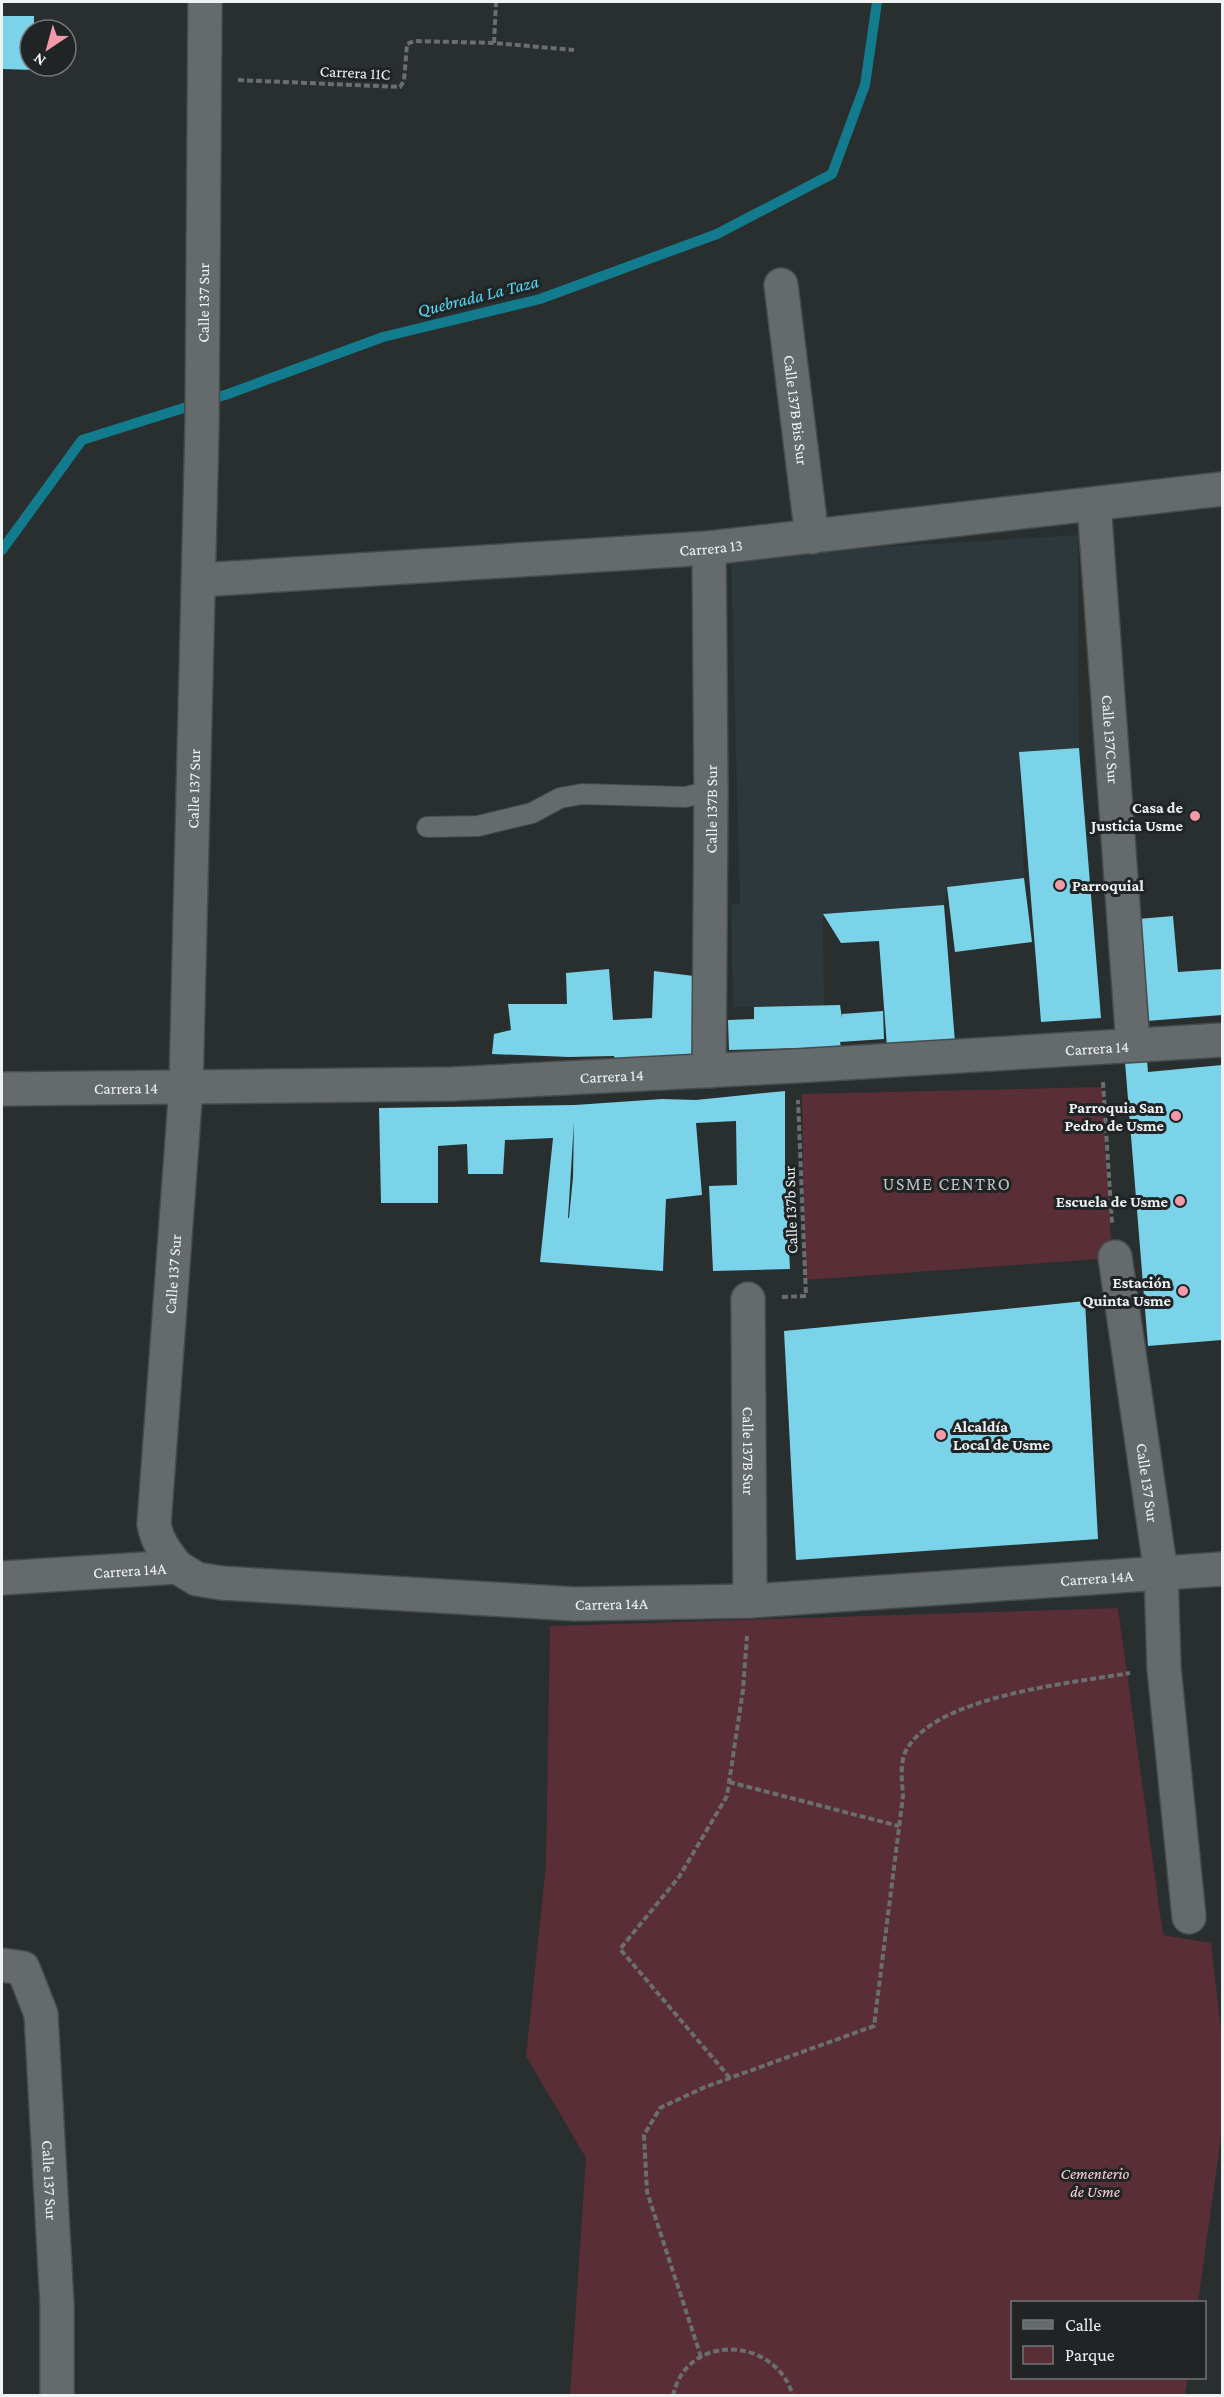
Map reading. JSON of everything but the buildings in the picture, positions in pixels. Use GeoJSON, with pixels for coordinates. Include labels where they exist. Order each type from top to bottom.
{"type":"FeatureCollection","features":[{"type":"Feature","properties":{"kind":"street","name":"Calle 137 Sur"},"geometry":{"type":"LineString","coordinates":[[177,1568],[156,1537],[154,1524],[186,1087],[203,377],[205,2]]}},
{"type":"Feature","properties":{"kind":"street","name":"Calle 137B Bis Sur"},"geometry":{"type":"LineString","coordinates":[[781,285],[812,537]]}},
{"type":"Feature","properties":{"kind":"street","name":"Carrera 13"},"geometry":{"type":"LineString","coordinates":[[198,580],[709,548],[1222,489]]}},
{"type":"Feature","properties":{"kind":"street","name":"Calle 137C Sur"},"geometry":{"type":"LineString","coordinates":[[1095,504],[1117,1047]]}},
{"type":"Feature","properties":{"kind":"street","name":"Calle 137B Sur"},"geometry":{"type":"LineString","coordinates":[[709,548],[711,791],[709,1071]]}},
{"type":"Feature","properties":{"kind":"street","name":"Carrera 14"},"geometry":{"type":"LineString","coordinates":[[2,1089],[452,1084],[1222,1040]]}},
{"type":"Feature","properties":{"kind":"street","name":"Calle 137 Sur"},"geometry":{"type":"LineString","coordinates":[[1114,1257],[1161,1573],[1164,1668],[1189,1917]]}},
{"type":"Feature","properties":{"kind":"street","name":"Calle 137B Sur"},"geometry":{"type":"LineString","coordinates":[[748,1299],[750,1601]]}},
{"type":"Feature","properties":{"kind":"street","name":"Carrera 14A"},"geometry":{"type":"LineString","coordinates":[[2,1578],[177,1568],[197,1579],[221,1583],[575,1604],[750,1601],[1222,1569]]}},
{"type":"Feature","properties":{"kind":"street","name":"Calle 137 Sur"},"geometry":{"type":"LineString","coordinates":[[12,1966],[41,2014],[57,2305],[57,2396]]}},
{"type":"Feature","properties":{"kind":"lane"},"geometry":{"type":"LineString","coordinates":[[427,827],[478,826],[532,813],[560,798],[582,794],[685,797],[711,791]]}},
{"type":"Feature","properties":{"kind":"path"},"geometry":{"type":"LineString","coordinates":[[494,43],[496,2]]}},
{"type":"Feature","properties":{"kind":"path","name":"Carrera 11C"},"geometry":{"type":"LineString","coordinates":[[205,78],[400,87],[404,81],[407,44],[414,41],[494,43],[574,50]]}},
{"type":"Feature","properties":{"kind":"path"},"geometry":{"type":"LineString","coordinates":[[1114,1257],[1117,1047]]}},
{"type":"Feature","properties":{"kind":"path","name":"Calle 137b Sur"},"geometry":{"type":"LineString","coordinates":[[748,1299],[807,1296],[796,1066]]}},
{"type":"Feature","properties":{"kind":"path"},"geometry":{"type":"LineString","coordinates":[[730,2078],[620,1949],[679,1877],[727,1796],[743,1690],[750,1601]]}},
{"type":"Feature","properties":{"kind":"path"},"geometry":{"type":"LineString","coordinates":[[701,2357],[647,2192],[644,2135],[660,2108],[730,2078],[874,2026],[903,1796],[901,1774],[906,1749],[922,1729],[961,1710],[1016,1691],[1164,1668]]}},
{"type":"Feature","properties":{"kind":"path"},"geometry":{"type":"LineString","coordinates":[[729,1782],[899,1826]]}},
{"type":"Feature","properties":{"kind":"path"},"geometry":{"type":"LineString","coordinates":[[673,2396],[674,2388],[685,2371],[701,2357],[720,2349],[741,2349],[761,2355],[778,2367],[790,2384],[793,2396]]}},
{"type":"Feature","properties":{"kind":"shaded area"},"geometry":{"type":"Polygon","coordinates":[[[1078,535],[1079,748],[1019,752],[1024,878],[947,887],[944,905],[823,914],[824,1005],[733,1007],[731,905],[740,903],[731,556],[1078,535]]]}},
{"type":"Feature","properties":{"kind":"green space"},"geometry":{"type":"Polygon","coordinates":[[[1102,1087],[1112,1258],[805,1280],[802,1094],[1102,1087]]]}},
{"type":"Feature","properties":{"kind":"green space","name":"Cementerio de Usme"},"geometry":{"type":"Polygon","coordinates":[[[1118,1608],[1163,1935],[1211,1943],[1222,2039],[1222,2130],[1198,2301],[1011,2301],[1011,2379],[1188,2379],[1185,2395],[570,2395],[586,2158],[526,2056],[546,1865],[550,1626],[1118,1608]]]}},
{"type":"Feature","properties":{"kind":"waterway","name":"Quebrada La Taza"},"geometry":{"type":"LineString","coordinates":[[2,550],[82,440],[228,394],[383,337],[540,299],[717,234],[832,174],[865,85],[877,2]]}},
{"type":"Feature","properties":{"kind":"place","name":"Casa de Justicia Usme"},"geometry":{"type":"Point","coordinates":[1195,816]}},
{"type":"Feature","properties":{"kind":"place","name":"Parroquial"},"geometry":{"type":"Point","coordinates":[1060,885]}},
{"type":"Feature","properties":{"kind":"place","name":"Parroquia San Pedro de Usme"},"geometry":{"type":"Point","coordinates":[1176,1116]}},
{"type":"Feature","properties":{"kind":"place","name":"Escuela de Usme"},"geometry":{"type":"Point","coordinates":[1180,1201]}},
{"type":"Feature","properties":{"kind":"place","name":"Estación Quinta Usme"},"geometry":{"type":"Point","coordinates":[1183,1291]}},
{"type":"Feature","properties":{"kind":"place","name":"Alcaldía Local de Usme"},"geometry":{"type":"Point","coordinates":[941,1435]}},
{"type":"Feature","properties":{"kind":"district","name":"USME CENTRO"},"geometry":{"type":"Point","coordinates":[947,1184]}}]}
